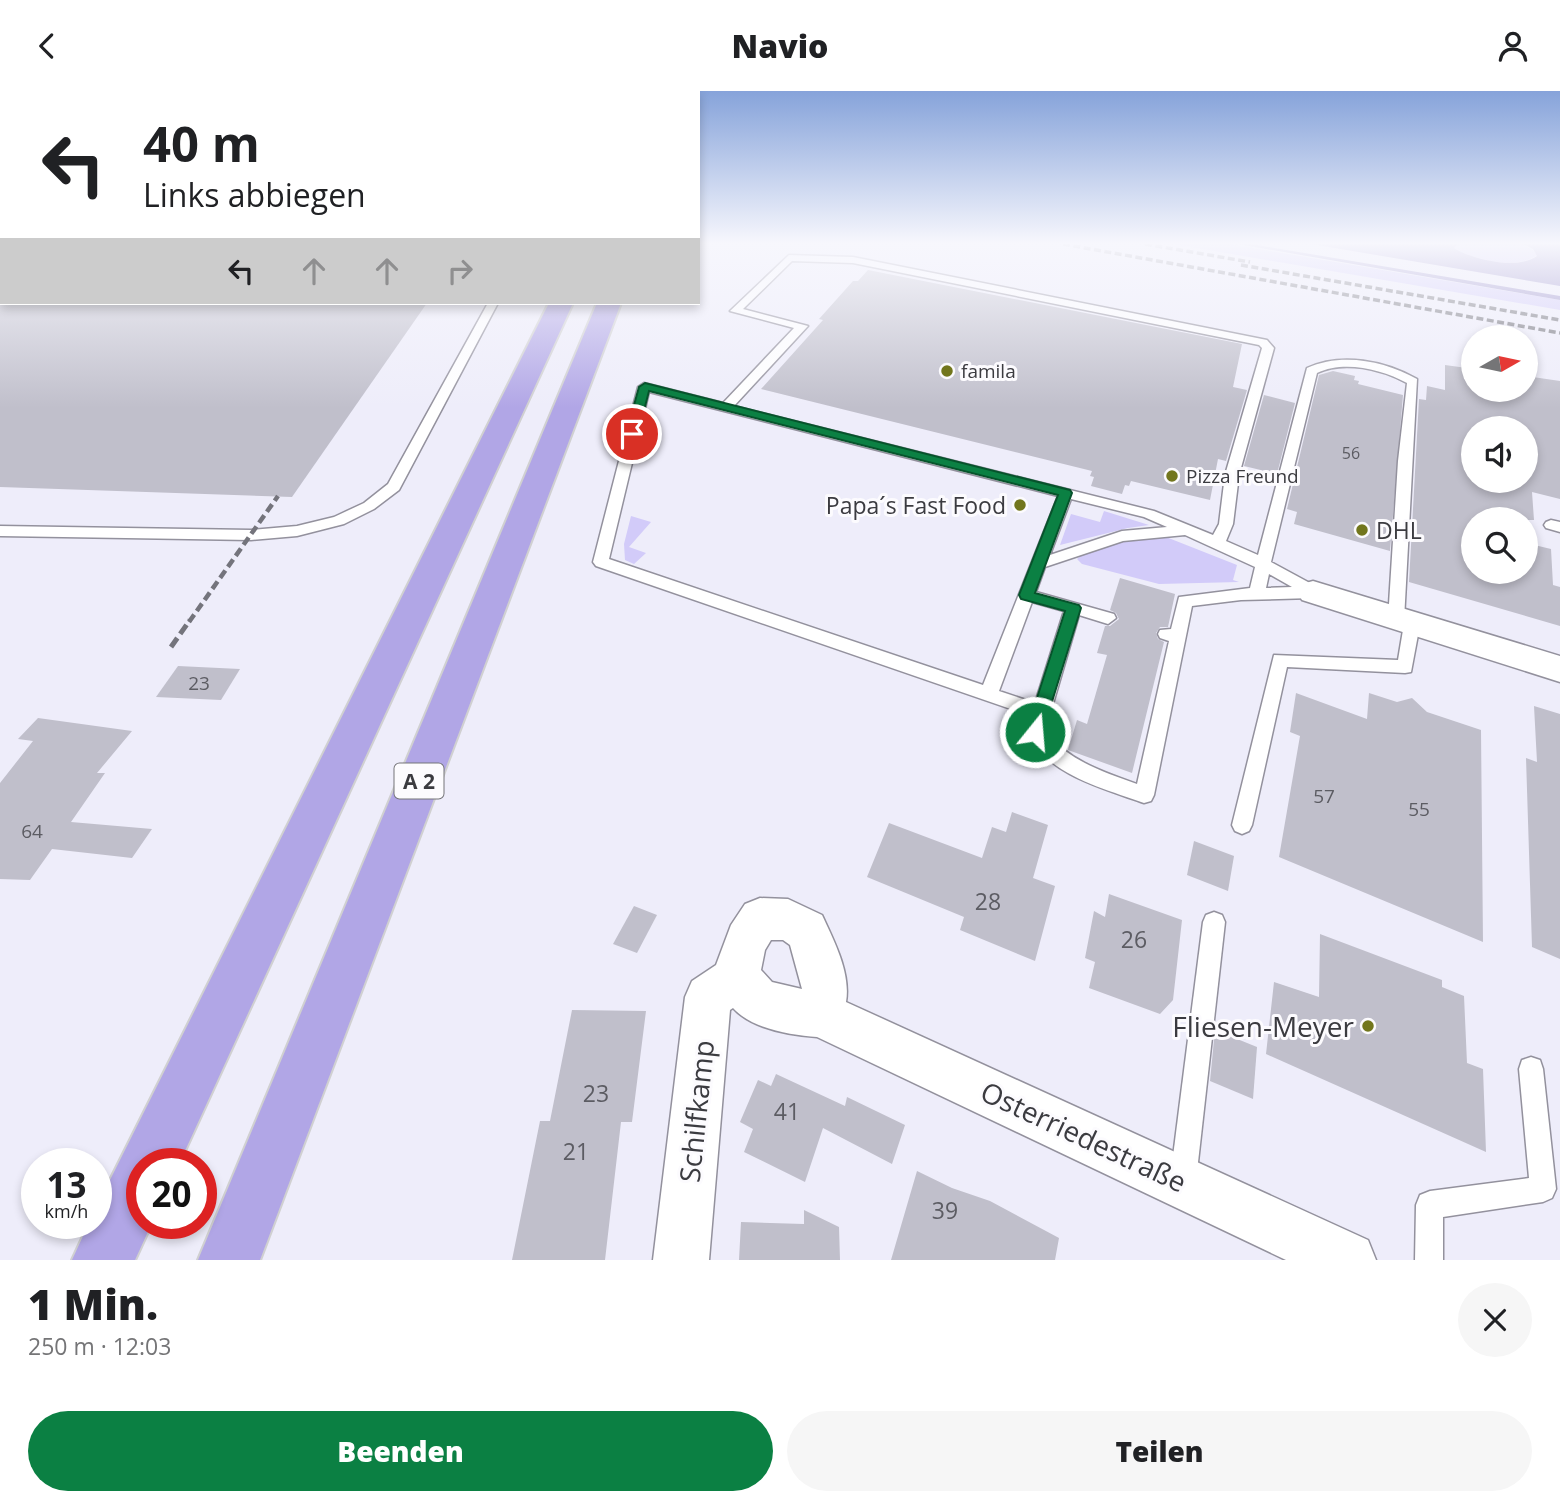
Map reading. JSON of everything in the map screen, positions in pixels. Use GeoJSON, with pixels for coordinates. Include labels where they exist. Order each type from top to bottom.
{"type":"FeatureCollection","features":[{"type":"Feature","properties":{"kind":"highway"},"geometry":{"type":"LineString","coordinates":[[157,1148],[560,305]]}},
{"type":"Feature","properties":{"kind":"highway","name":"A 2"},"geometry":{"type":"LineString","coordinates":[[229,1260],[608,305]]}},
{"type":"Feature","properties":{"kind":"highway"},"geometry":{"type":"LineString","coordinates":[[103,1260],[126,1212]]}},
{"type":"Feature","properties":{"kind":"street"},"geometry":{"type":"LineString","coordinates":[[1313,592],[1560,669]]}},
{"type":"Feature","properties":{"kind":"street"},"geometry":{"type":"LineString","coordinates":[[737,978],[739,959],[748,935],[760,919],[788,920],[806,930],[816,952],[825,990],[820,1014]]}},
{"type":"Feature","properties":{"kind":"street","name":"Osterriedestraße"},"geometry":{"type":"LineString","coordinates":[[737,978],[758,1000],[796,1012],[820,1014],[1348,1260]]}},
{"type":"Feature","properties":{"kind":"street","name":"Schilfkamp"},"geometry":{"type":"LineString","coordinates":[[681,1260],[708,997],[737,978]]}},
{"type":"Feature","properties":{"kind":"lane"},"geometry":{"type":"LineString","coordinates":[[726,407],[802,326],[735,311],[748,299]]}},
{"type":"Feature","properties":{"kind":"lane"},"geometry":{"type":"LineString","coordinates":[[1045,299],[1252,339],[1263,342],[1268,348],[1232,475],[1226,524],[1217,543]]}},
{"type":"Feature","properties":{"kind":"lane"},"geometry":{"type":"LineString","coordinates":[[0,531],[251,535],[297,531],[339,521],[369,506],[394,487],[492,305]]}},
{"type":"Feature","properties":{"kind":"lane"},"geometry":{"type":"LineString","coordinates":[[1242,825],[1280,660],[1405,667],[1405,461],[1413,382],[1404,376],[1343,364],[1328,364],[1311,371],[1256,593]]}},
{"type":"Feature","properties":{"kind":"lane"},"geometry":{"type":"LineString","coordinates":[[1041,712],[601,562],[645,387],[1149,514],[1264,564],[1313,592]]}},
{"type":"Feature","properties":{"kind":"lane"},"geometry":{"type":"LineString","coordinates":[[988,695],[1066,493]]}},
{"type":"Feature","properties":{"kind":"lane"},"geometry":{"type":"LineString","coordinates":[[1038,564],[1122,536],[1189,531]]}},
{"type":"Feature","properties":{"kind":"lane"},"geometry":{"type":"LineString","coordinates":[[1073,608],[1035,732],[1051,753],[1096,778],[1144,795],[1172,636],[1185,601],[1256,593],[1313,592]]}},
{"type":"Feature","properties":{"kind":"lane"},"geometry":{"type":"LineString","coordinates":[[1027,595],[1108,618]]}},
{"type":"Feature","properties":{"kind":"lane"},"geometry":{"type":"LineString","coordinates":[[1183,1182],[1214,922]]}},
{"type":"Feature","properties":{"kind":"lane"},"geometry":{"type":"LineString","coordinates":[[1429,1260],[1430,1205],[1543,1189],[1531,1069]]}},
{"type":"Feature","properties":{"kind":"shaded area"},"geometry":{"type":"Polygon","coordinates":[[[1493,299],[1560,300],[1560,310],[1493,299]]]}},
{"type":"Feature","properties":{"kind":"shaded area"},"geometry":{"type":"Polygon","coordinates":[[[1104,511],[1149,525],[1060,545],[1071,514],[1100,522],[1104,511]]]}},
{"type":"Feature","properties":{"kind":"shaded area"},"geometry":{"type":"Polygon","coordinates":[[[631,516],[651,522],[629,547],[646,553],[634,564],[625,560],[624,544],[631,516]]]}},
{"type":"Feature","properties":{"kind":"shaded area"},"geometry":{"type":"Polygon","coordinates":[[[1166,537],[1237,565],[1233,580],[1239,582],[1159,584],[1082,564],[1077,559],[1106,545],[1166,537]]]}},
{"type":"Feature","properties":{"kind":"building"},"geometry":{"type":"Polygon","coordinates":[[[837,299],[1012,299],[1242,344],[1233,387],[1247,390],[1226,461],[1218,459],[1210,500],[1131,481],[1129,486],[1125,485],[1122,494],[1091,486],[1094,477],[1090,476],[1092,471],[761,389],[823,320],[819,319],[837,299]]]}},
{"type":"Feature","properties":{"kind":"building"},"geometry":{"type":"Polygon","coordinates":[[[0,305],[426,305],[292,497],[0,487],[0,305]]]}},
{"type":"Feature","properties":{"kind":"building"},"geometry":{"type":"Polygon","coordinates":[[[1445,365],[1461,367],[1461,403],[1538,403],[1538,378],[1560,381],[1560,499],[1536,493],[1538,416],[1461,416],[1461,493],[1532,493],[1533,507],[1461,507],[1461,584],[1538,584],[1538,546],[1551,549],[1553,585],[1560,587],[1560,626],[1409,582],[1419,399],[1426,400],[1427,386],[1445,390],[1445,365]]]}},
{"type":"Feature","properties":{"kind":"building"},"geometry":{"type":"Polygon","coordinates":[[[1333,371],[1355,376],[1354,380],[1359,381],[1358,384],[1403,395],[1390,551],[1294,524],[1297,512],[1287,509],[1319,375],[1333,371]]]}},
{"type":"Feature","properties":{"kind":"building"},"geometry":{"type":"Polygon","coordinates":[[[1264,395],[1295,403],[1277,474],[1244,466],[1264,395]]]}},
{"type":"Feature","properties":{"kind":"building"},"geometry":{"type":"Polygon","coordinates":[[[1120,578],[1175,594],[1168,627],[1160,627],[1156,633],[1158,639],[1164,642],[1132,773],[1068,750],[1077,720],[1087,724],[1107,655],[1097,653],[1105,626],[1110,626],[1119,619],[1116,613],[1110,610],[1120,578]]]}},
{"type":"Feature","properties":{"kind":"building"},"geometry":{"type":"Polygon","coordinates":[[[178,666],[240,669],[221,700],[156,697],[178,666]]]}},
{"type":"Feature","properties":{"kind":"building"},"geometry":{"type":"Polygon","coordinates":[[[1296,693],[1367,719],[1369,693],[1397,702],[1412,698],[1427,712],[1481,730],[1483,942],[1279,857],[1300,736],[1290,732],[1296,693]]]}},
{"type":"Feature","properties":{"kind":"building"},"geometry":{"type":"Polygon","coordinates":[[[1534,706],[1560,714],[1560,959],[1532,947],[1526,758],[1537,762],[1534,706]]]}},
{"type":"Feature","properties":{"kind":"building"},"geometry":{"type":"Polygon","coordinates":[[[38,718],[132,731],[97,773],[105,773],[71,822],[152,829],[132,858],[52,849],[30,880],[0,879],[0,783],[33,741],[18,739],[38,718]]]}},
{"type":"Feature","properties":{"kind":"building"},"geometry":{"type":"Polygon","coordinates":[[[1012,812],[1048,825],[1033,878],[1055,886],[1035,961],[960,930],[964,917],[867,877],[889,823],[982,858],[992,827],[1006,832],[1012,812]]]}},
{"type":"Feature","properties":{"kind":"building"},"geometry":{"type":"Polygon","coordinates":[[[1194,841],[1234,856],[1228,891],[1187,875],[1194,841]]]}},
{"type":"Feature","properties":{"kind":"building"},"geometry":{"type":"Polygon","coordinates":[[[1109,894],[1182,920],[1173,1000],[1160,1014],[1089,988],[1095,962],[1085,958],[1094,911],[1105,917],[1109,894]]]}},
{"type":"Feature","properties":{"kind":"building"},"geometry":{"type":"Polygon","coordinates":[[[634,906],[657,915],[637,953],[613,944],[634,906]]]}},
{"type":"Feature","properties":{"kind":"building","name":"Fliesen-Meyer"},"geometry":{"type":"Polygon","coordinates":[[[1320,934],[1442,980],[1442,987],[1464,996],[1467,1063],[1483,1069],[1486,1152],[1266,1054],[1274,982],[1319,997],[1320,934]]]}},
{"type":"Feature","properties":{"kind":"building"},"geometry":{"type":"Polygon","coordinates":[[[572,1010],[646,1011],[632,1122],[621,1122],[605,1260],[512,1260],[540,1121],[550,1121],[572,1010]]]}},
{"type":"Feature","properties":{"kind":"building"},"geometry":{"type":"Polygon","coordinates":[[[1215,1030],[1257,1047],[1253,1099],[1210,1081],[1215,1030]]]}},
{"type":"Feature","properties":{"kind":"building"},"geometry":{"type":"Polygon","coordinates":[[[776,1074],[845,1106],[847,1097],[905,1125],[892,1164],[823,1128],[805,1182],[744,1152],[753,1129],[740,1122],[758,1080],[771,1086],[776,1074]]]}},
{"type":"Feature","properties":{"kind":"building"},"geometry":{"type":"Polygon","coordinates":[[[917,1171],[952,1188],[990,1201],[1059,1238],[1055,1260],[891,1260],[917,1171]]]}},
{"type":"Feature","properties":{"kind":"building"},"geometry":{"type":"Polygon","coordinates":[[[804,1210],[839,1227],[840,1260],[739,1260],[741,1222],[804,1224],[804,1210]]]}},
{"type":"Feature","properties":{"kind":"railway"},"geometry":{"type":"LineString","coordinates":[[1368,299],[1560,333]]}},
{"type":"Feature","properties":{"kind":"railway"},"geometry":{"type":"LineString","coordinates":[[1436,299],[1560,320]]}},
{"type":"Feature","properties":{"kind":"railway"},"geometry":{"type":"LineString","coordinates":[[189,622],[278,496]]}},
{"type":"Feature","properties":{"kind":"railway"},"geometry":{"type":"LineString","coordinates":[[171,647],[190,620]]}},
{"type":"Feature","properties":{"kind":"place","name":"famila"},"geometry":{"type":"Point","coordinates":[947,371]}},
{"type":"Feature","properties":{"kind":"place","name":"Pizza Freund"},"geometry":{"type":"Point","coordinates":[1172,476]}},
{"type":"Feature","properties":{"kind":"place","name":"Papa´s Fast Food"},"geometry":{"type":"Point","coordinates":[1020,505]}},
{"type":"Feature","properties":{"kind":"place","name":"DHL"},"geometry":{"type":"Point","coordinates":[1362,530]}},
{"type":"Feature","properties":{"kind":"place","name":"Fliesen-Meyer"},"geometry":{"type":"Point","coordinates":[1368,1026]}},
{"type":"Feature","properties":{"kind":"route"},"geometry":{"type":"LineString","coordinates":[[632,434],[645,387],[1066,493],[1027,595],[1073,608],[1035,732]]}}]}
